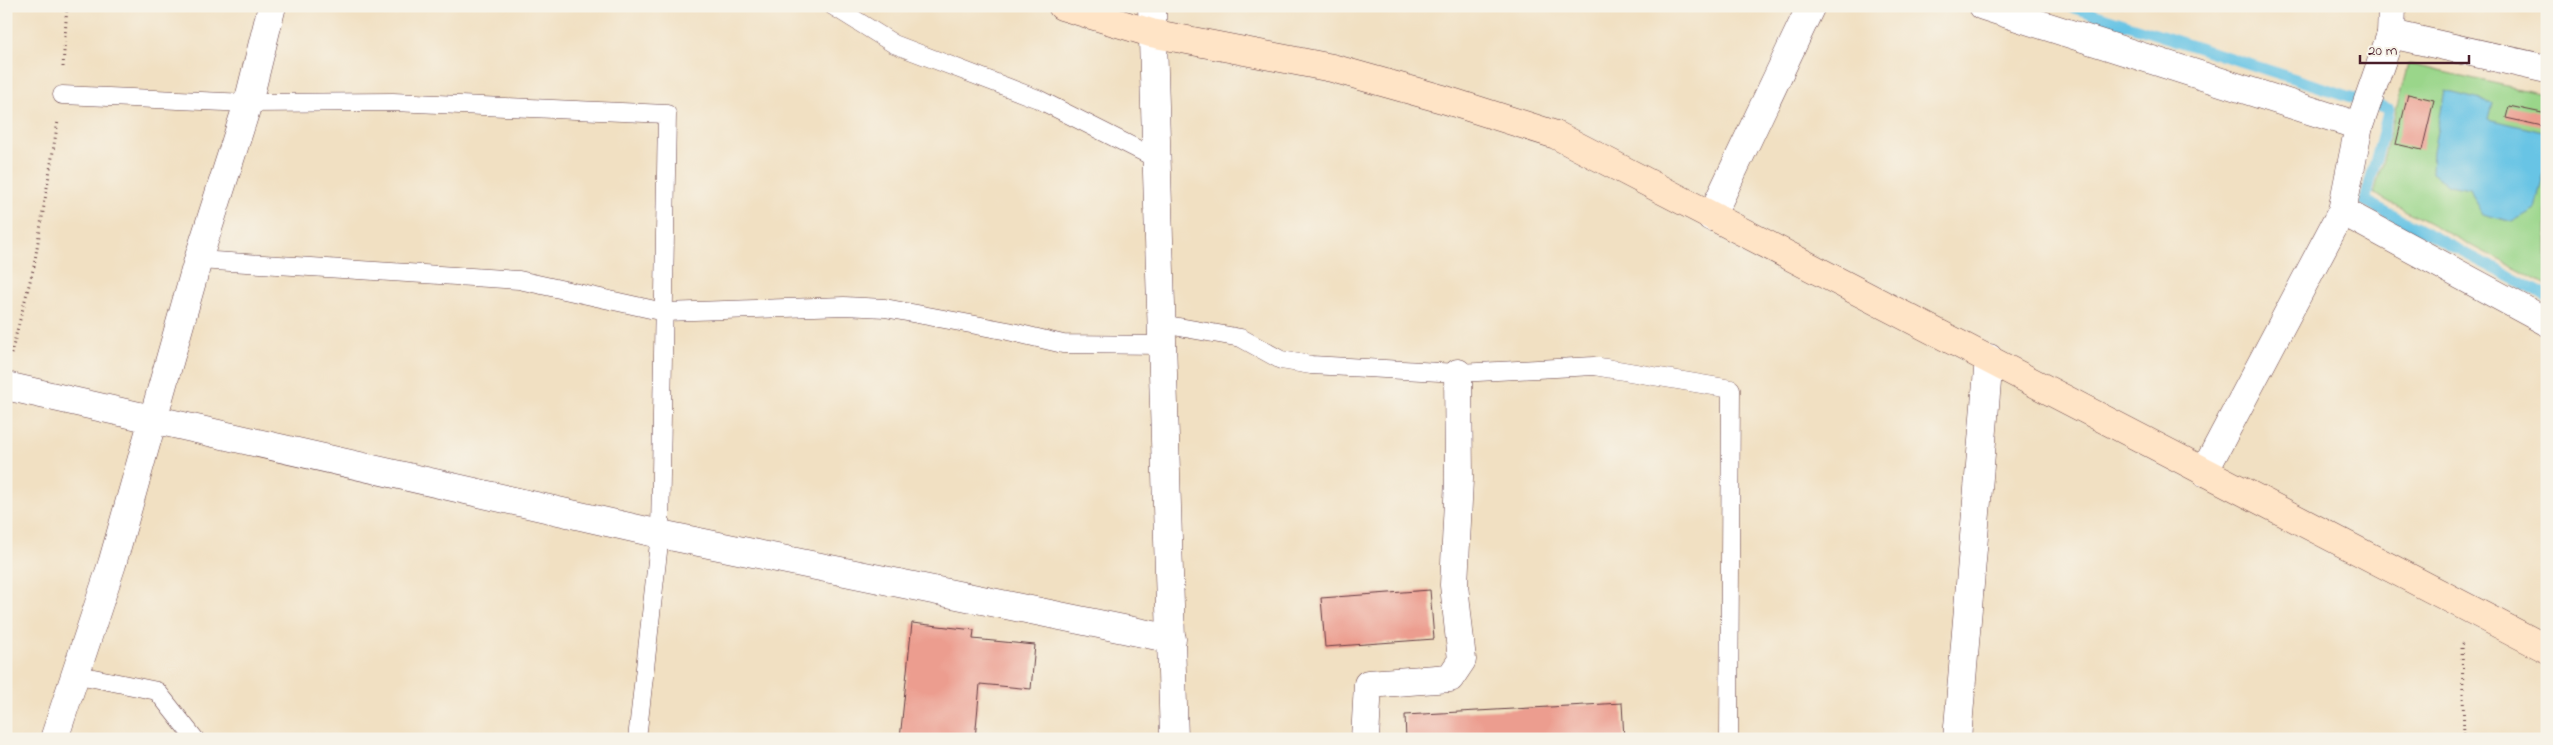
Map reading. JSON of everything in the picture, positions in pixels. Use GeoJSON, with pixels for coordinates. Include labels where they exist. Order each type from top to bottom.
{"type":"FeatureCollection","features":[{"type":"Feature","properties":{"kind":"street"},"geometry":{"type":"LineString","coordinates":[[54,739],[112,564],[198,260],[248,103],[272,6]]}},
{"type":"Feature","properties":{"kind":"street"},"geometry":{"type":"LineString","coordinates":[[1062,6],[1152,34],[1332,68],[1446,100],[1556,135],[2547,649]]}},
{"type":"Feature","properties":{"kind":"street"},"geometry":{"type":"LineString","coordinates":[[1152,6],[1174,739]]}},
{"type":"Feature","properties":{"kind":"street"},"geometry":{"type":"LineString","coordinates":[[1711,216],[1810,6]]}},
{"type":"Feature","properties":{"kind":"street"},"geometry":{"type":"LineString","coordinates":[[1983,6],[2359,126]]}},
{"type":"Feature","properties":{"kind":"street"},"geometry":{"type":"LineString","coordinates":[[2204,472],[2342,211],[2359,126],[2391,34],[2392,6]]}},
{"type":"Feature","properties":{"kind":"street"},"geometry":{"type":"LineString","coordinates":[[2391,34],[2547,69]]}},
{"type":"Feature","properties":{"kind":"street"},"geometry":{"type":"LineString","coordinates":[[2342,211],[2547,322]]}},
{"type":"Feature","properties":{"kind":"street"},"geometry":{"type":"LineString","coordinates":[[1957,739],[1989,358]]}},
{"type":"Feature","properties":{"kind":"street"},"geometry":{"type":"LineString","coordinates":[[1366,739],[1368,684],[1450,678],[1462,660],[1454,584],[1459,478],[1458,373]]}},
{"type":"Feature","properties":{"kind":"street"},"geometry":{"type":"LineString","coordinates":[[6,386],[660,534],[1172,639]]}},
{"type":"Feature","properties":{"kind":"lane"},"geometry":{"type":"LineString","coordinates":[[833,6],[894,44],[1038,99],[1157,159]]}},
{"type":"Feature","properties":{"kind":"lane"},"geometry":{"type":"LineString","coordinates":[[62,96],[248,103],[393,102],[667,114],[660,534],[637,739]]}},
{"type":"Feature","properties":{"kind":"lane"},"geometry":{"type":"LineString","coordinates":[[198,260],[519,280],[664,312],[844,306],[885,308],[1008,331],[1063,344],[1162,335],[1240,338],[1281,360],[1311,365],[1458,373],[1594,366],[1731,389],[1729,739]]}},
{"type":"Feature","properties":{"kind":"lane"},"geometry":{"type":"LineString","coordinates":[[74,674],[157,690],[195,739]]}},
{"type":"Feature","properties":{"kind":"path"},"geometry":{"type":"LineString","coordinates":[[11,356],[34,266],[62,96],[67,6]]}},
{"type":"Feature","properties":{"kind":"path"},"geometry":{"type":"LineString","coordinates":[[2464,739],[2462,645],[2481,615]]}},
{"type":"Feature","properties":{"kind":"green space"},"geometry":{"type":"Polygon","coordinates":[[[2408,64],[2547,95],[2547,285],[2374,194],[2408,64]]]}},
{"type":"Feature","properties":{"kind":"water"},"geometry":{"type":"Polygon","coordinates":[[[2445,91],[2493,103],[2489,119],[2547,133],[2547,161],[2535,209],[2512,222],[2483,214],[2469,189],[2449,185],[2432,173],[2433,151],[2445,91]]]}},
{"type":"Feature","properties":{"kind":"building"},"geometry":{"type":"Polygon","coordinates":[[[2408,94],[2434,100],[2422,150],[2396,144],[2408,94]]]}},
{"type":"Feature","properties":{"kind":"building"},"geometry":{"type":"Polygon","coordinates":[[[2509,106],[2547,114],[2547,127],[2506,118],[2509,106]]]}},
{"type":"Feature","properties":{"kind":"building"},"geometry":{"type":"Polygon","coordinates":[[[1430,590],[1434,639],[1325,647],[1321,598],[1430,590]]]}},
{"type":"Feature","properties":{"kind":"building"},"geometry":{"type":"Polygon","coordinates":[[[912,623],[974,630],[973,639],[1035,645],[1031,689],[980,684],[975,739],[900,739],[912,623]]]}},
{"type":"Feature","properties":{"kind":"building"},"geometry":{"type":"Polygon","coordinates":[[[1622,703],[1624,739],[1406,739],[1405,715],[1622,703]]]}},
{"type":"Feature","properties":{"kind":"waterway"},"geometry":{"type":"LineString","coordinates":[[2068,6],[2389,109],[2365,201],[2547,296]]}}]}
